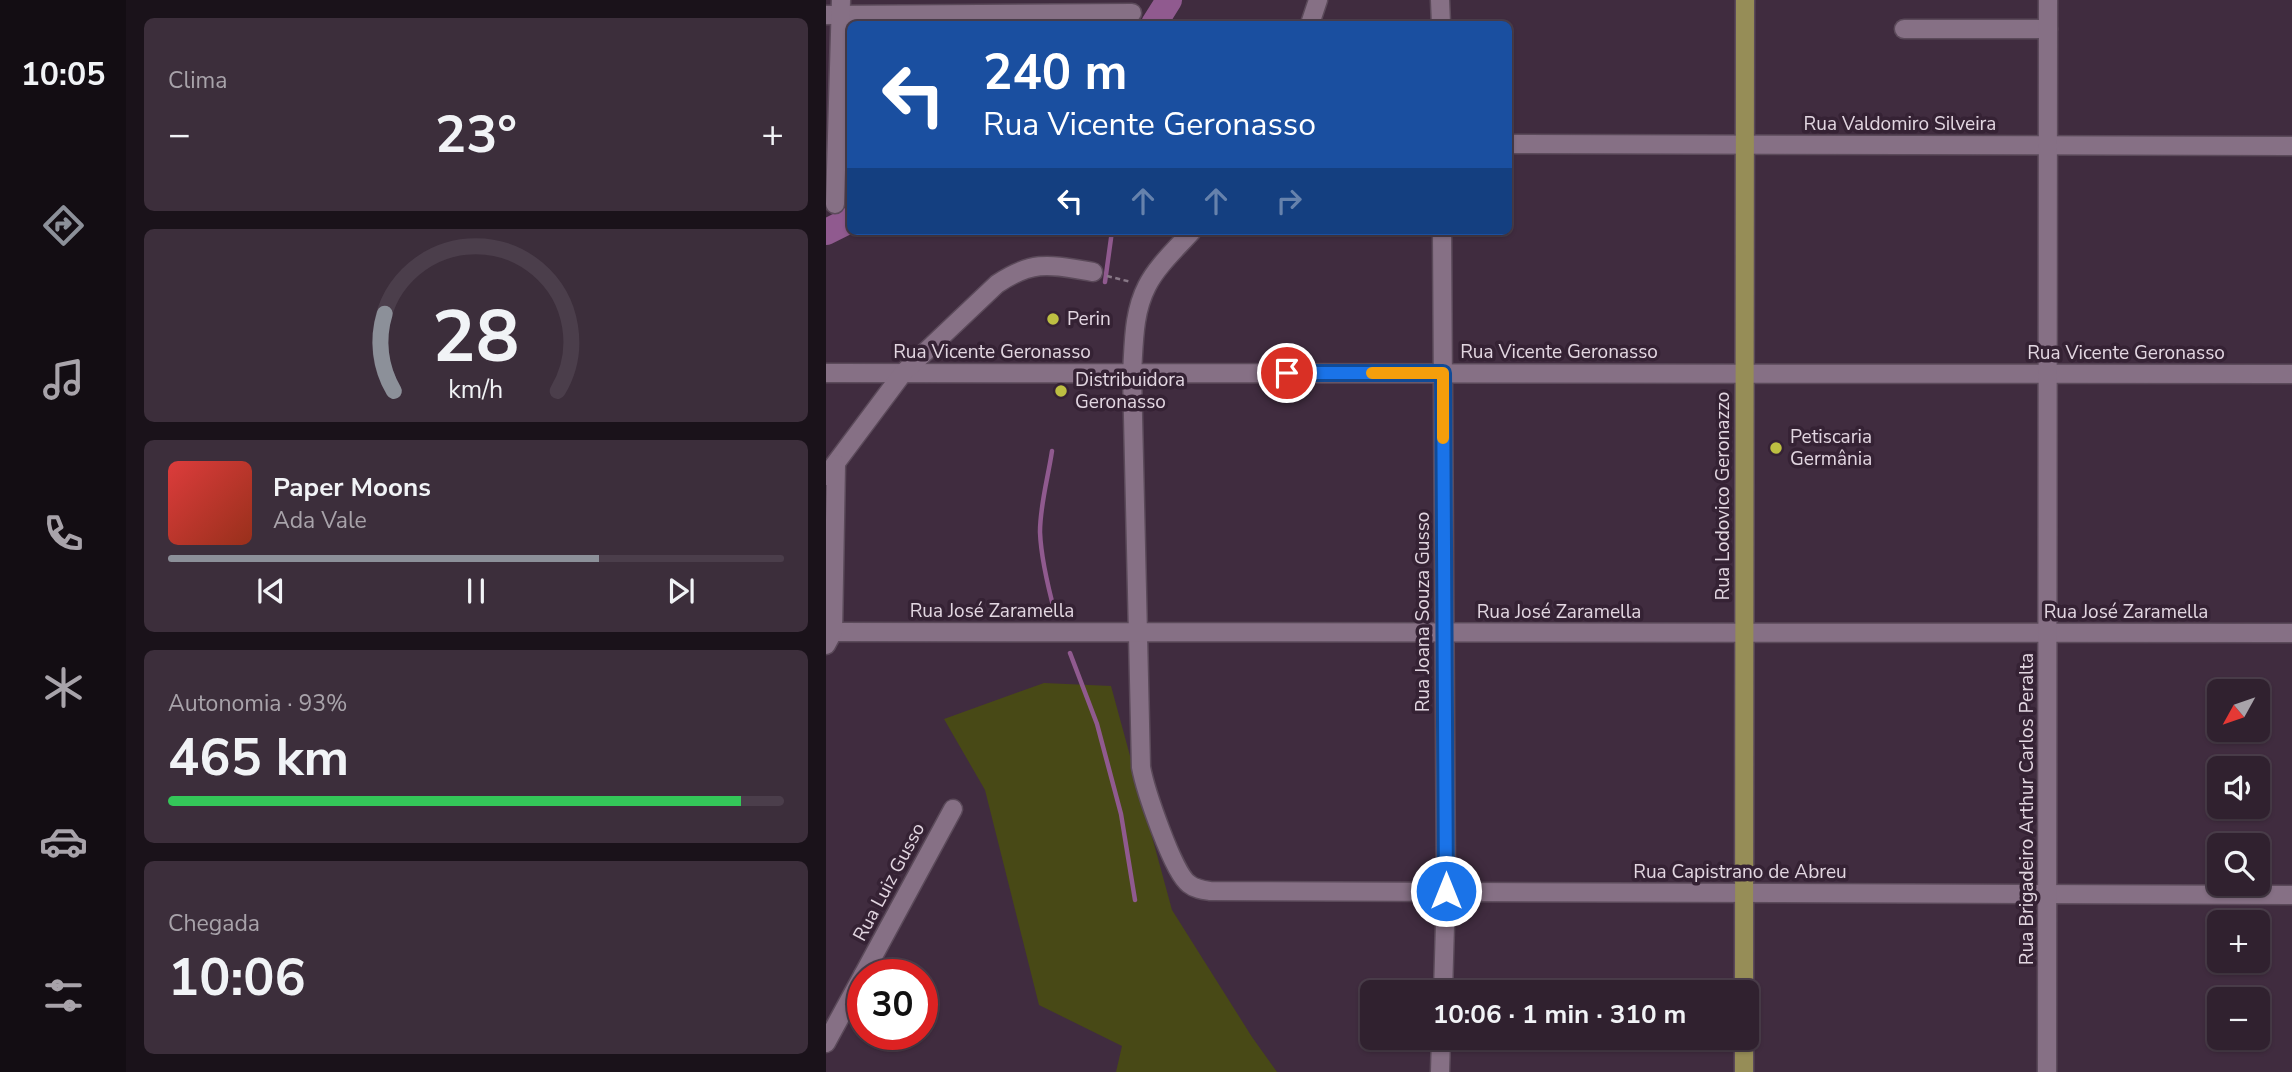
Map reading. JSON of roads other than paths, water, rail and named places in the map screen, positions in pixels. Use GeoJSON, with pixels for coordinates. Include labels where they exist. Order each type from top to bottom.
{"type":"FeatureCollection","features":[{"type":"Feature","properties":{"kind":"main road","name":"Rua Lodovico Geronazzo"},"geometry":{"type":"LineString","coordinates":[[1744,980],[1745,0]]}},
{"type":"Feature","properties":{"kind":"main road"},"geometry":{"type":"LineString","coordinates":[[1744,1050],[1744,1072]]}},
{"type":"Feature","properties":{"kind":"street"},"geometry":{"type":"LineString","coordinates":[[1311,21],[1318,0]]}},
{"type":"Feature","properties":{"kind":"street"},"geometry":{"type":"LineString","coordinates":[[1440,0],[1441,21]]}},
{"type":"Feature","properties":{"kind":"street","name":"Rua Brigadeiro Arthur Carlos Peralta"},"geometry":{"type":"LineString","coordinates":[[2047,1072],[2049,0]]}},
{"type":"Feature","properties":{"kind":"street"},"geometry":{"type":"LineString","coordinates":[[835,204],[832,126],[836,10],[1132,13]]}},
{"type":"Feature","properties":{"kind":"street"},"geometry":{"type":"LineString","coordinates":[[1904,29],[2048,29]]}},
{"type":"Feature","properties":{"kind":"street","name":"Rua Valdomiro Silveira"},"geometry":{"type":"LineString","coordinates":[[1512,144],[2292,146]]}},
{"type":"Feature","properties":{"kind":"street"},"geometry":{"type":"LineString","coordinates":[[1138,632],[1132,373],[1136,323],[1147,286],[1188,235]]}},
{"type":"Feature","properties":{"kind":"street","name":"Rua Joana Souza Gusso"},"geometry":{"type":"LineString","coordinates":[[1442,235],[1446,891],[1443,980]]}},
{"type":"Feature","properties":{"kind":"street"},"geometry":{"type":"LineString","coordinates":[[828,636],[831,470],[903,373],[978,301],[1014,272],[1031,266],[1045,265],[1093,272]]}},
{"type":"Feature","properties":{"kind":"street","name":"Rua Vicente Geronasso"},"geometry":{"type":"LineString","coordinates":[[826,373],[2292,374]]}},
{"type":"Feature","properties":{"kind":"street","name":"Rua José Zaramella"},"geometry":{"type":"LineString","coordinates":[[828,636],[1138,632],[2292,634]]}},
{"type":"Feature","properties":{"kind":"street","name":"Rua Capistrano de Abreu"},"geometry":{"type":"LineString","coordinates":[[1138,632],[1144,782],[1177,867],[1189,884],[1198,889],[2292,895]]}},
{"type":"Feature","properties":{"kind":"street","name":"Rua Luiz Gusso"},"geometry":{"type":"LineString","coordinates":[[872,959],[953,809]]}},
{"type":"Feature","properties":{"kind":"street","name":"Rua Luiz Gusso"},"geometry":{"type":"LineString","coordinates":[[826,1043],[847,1004]]}},
{"type":"Feature","properties":{"kind":"street"},"geometry":{"type":"LineString","coordinates":[[1440,1072],[1441,1050]]}},
{"type":"Feature","properties":{"kind":"waterway"},"geometry":{"type":"LineString","coordinates":[[1156,21],[1169,0]]}},
{"type":"Feature","properties":{"kind":"waterway"},"geometry":{"type":"LineString","coordinates":[[826,232],[847,222]]}},
{"type":"Feature","properties":{"kind":"waterway"},"geometry":{"type":"LineString","coordinates":[[1105,282],[1111,235]]}},
{"type":"Feature","properties":{"kind":"waterway"},"geometry":{"type":"LineString","coordinates":[[1052,451],[1040,532],[1043,563],[1055,613]]}},
{"type":"Feature","properties":{"kind":"waterway"},"geometry":{"type":"LineString","coordinates":[[1070,653],[1097,724],[1121,814],[1135,900]]}},
{"type":"Feature","properties":{"kind":"place","name":"Perin"},"geometry":{"type":"Point","coordinates":[1053,319]}},
{"type":"Feature","properties":{"kind":"place","name":"Distribuidora Geronasso"},"geometry":{"type":"Point","coordinates":[1061,391]}},
{"type":"Feature","properties":{"kind":"place","name":"Petiscaria Germânia"},"geometry":{"type":"Point","coordinates":[1776,448]}}]}
